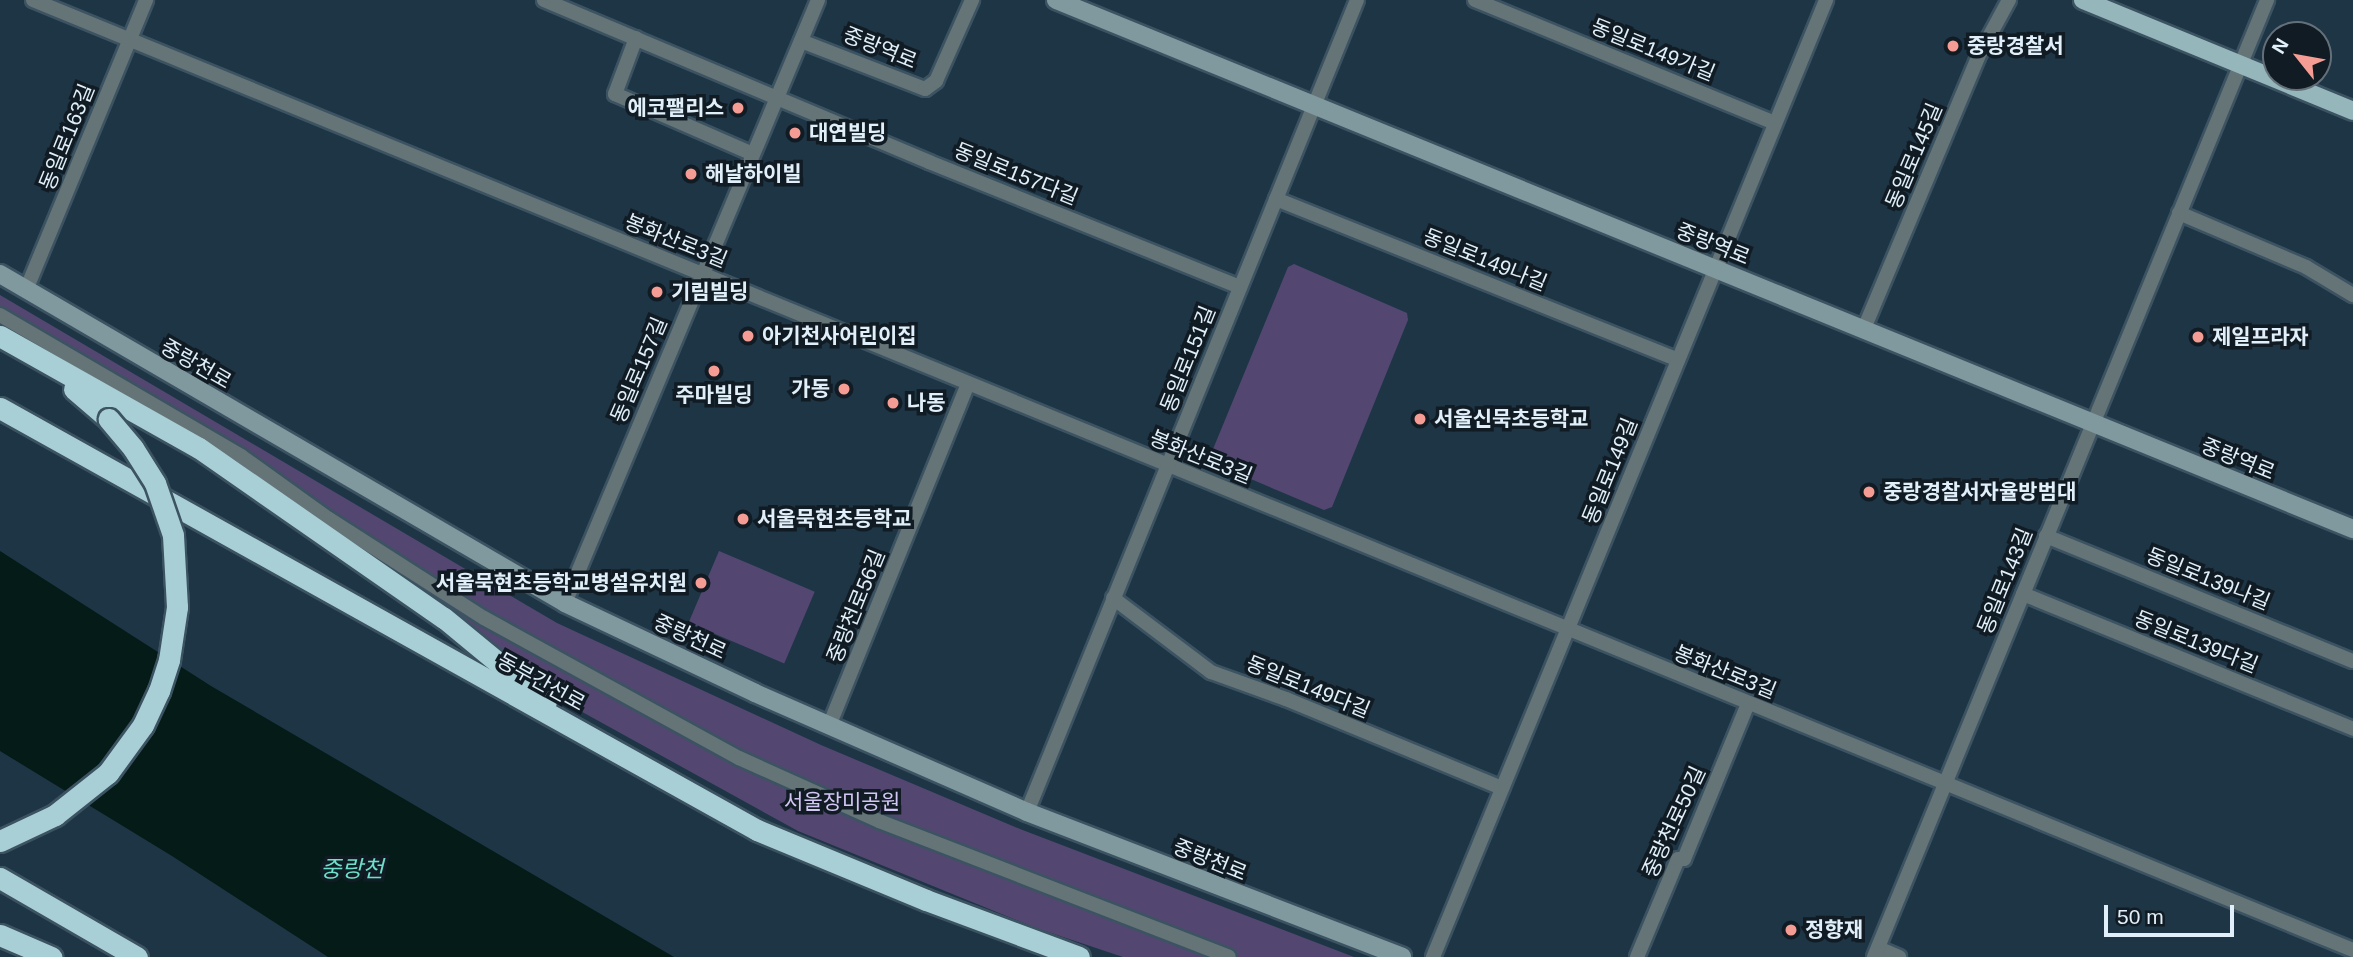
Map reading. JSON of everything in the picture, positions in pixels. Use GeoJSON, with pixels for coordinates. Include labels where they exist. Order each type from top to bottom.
{"type":"FeatureCollection","features":[{"type":"Feature","properties":{"kind":"highway"},"geometry":{"type":"LineString","coordinates":[[0,336],[199,448],[444,618],[589,736]]}},
{"type":"Feature","properties":{"kind":"highway"},"geometry":{"type":"LineString","coordinates":[[0,841],[55,815],[107,773],[146,719],[169,660],[177,599],[172,529],[155,483],[133,448],[109,419],[27,352]]}},
{"type":"Feature","properties":{"kind":"highway","name":"동부간선로"},"geometry":{"type":"LineString","coordinates":[[0,408],[757,830],[926,900],[1079,957]]}},
{"type":"Feature","properties":{"kind":"highway"},"geometry":{"type":"LineString","coordinates":[[0,878],[137,957]]}},
{"type":"Feature","properties":{"kind":"highway"},"geometry":{"type":"LineString","coordinates":[[0,935],[51,957]]}},
{"type":"Feature","properties":{"kind":"main road","name":"중랑역로"},"geometry":{"type":"LineString","coordinates":[[1056,0],[2092,425],[2353,529]]}},
{"type":"Feature","properties":{"kind":"main road"},"geometry":{"type":"LineString","coordinates":[[2082,0],[2353,111]]}},
{"type":"Feature","properties":{"kind":"main road","name":"중랑천로"},"geometry":{"type":"LineString","coordinates":[[0,274],[565,603],[829,726],[1027,811],[1402,957]]}},
{"type":"Feature","properties":{"kind":"street","name":"봉화산로3길"},"geometry":{"type":"LineString","coordinates":[[33,0],[2353,950]]}},
{"type":"Feature","properties":{"kind":"street","name":"동일로163길"},"geometry":{"type":"LineString","coordinates":[[26,290],[146,0]]}},
{"type":"Feature","properties":{"kind":"street","name":"동일로157다길"},"geometry":{"type":"LineString","coordinates":[[544,0],[929,162],[1240,287]]}},
{"type":"Feature","properties":{"kind":"street","name":"동일로157길"},"geometry":{"type":"LineString","coordinates":[[565,603],[818,0]]}},
{"type":"Feature","properties":{"kind":"street","name":"중랑역로"},"geometry":{"type":"LineString","coordinates":[[801,41],[925,89],[936,81],[972,0]]}},
{"type":"Feature","properties":{"kind":"street","name":"동일로151길"},"geometry":{"type":"LineString","coordinates":[[1027,811],[1357,0]]}},
{"type":"Feature","properties":{"kind":"street","name":"동일로149가길"},"geometry":{"type":"LineString","coordinates":[[1475,0],[1775,122]]}},
{"type":"Feature","properties":{"kind":"street","name":"동일로149길"},"geometry":{"type":"LineString","coordinates":[[1433,957],[1826,0]]}},
{"type":"Feature","properties":{"kind":"street","name":"동일로145길"},"geometry":{"type":"LineString","coordinates":[[1863,331],[1978,57],[2009,0]]}},
{"type":"Feature","properties":{"kind":"street","name":"동일로143길"},"geometry":{"type":"LineString","coordinates":[[1876,953],[2267,0]]}},
{"type":"Feature","properties":{"kind":"street"},"geometry":{"type":"LineString","coordinates":[[636,38],[615,94],[753,153]]}},
{"type":"Feature","properties":{"kind":"street","name":"동일로149나길"},"geometry":{"type":"LineString","coordinates":[[1276,199],[1678,360]]}},
{"type":"Feature","properties":{"kind":"street"},"geometry":{"type":"LineString","coordinates":[[2179,213],[2306,267],[2353,295]]}},
{"type":"Feature","properties":{"kind":"street"},"geometry":{"type":"LineString","coordinates":[[0,314],[241,456],[329,519],[484,618],[739,758],[861,814],[1229,957]]}},
{"type":"Feature","properties":{"kind":"street","name":"중랑천로56길"},"geometry":{"type":"LineString","coordinates":[[829,726],[968,384]]}},
{"type":"Feature","properties":{"kind":"street","name":"동일로139나길"},"geometry":{"type":"LineString","coordinates":[[2046,537],[2353,661]]}},
{"type":"Feature","properties":{"kind":"street","name":"동일로139다길"},"geometry":{"type":"LineString","coordinates":[[2023,594],[2353,729]]}},
{"type":"Feature","properties":{"kind":"street","name":"동일로149다길"},"geometry":{"type":"LineString","coordinates":[[1113,598],[1211,672],[1286,699],[1502,788]]}},
{"type":"Feature","properties":{"kind":"street","name":"중랑천로50길"},"geometry":{"type":"LineString","coordinates":[[1637,957],[1678,859],[1684,859],[1748,704]]}},
{"type":"Feature","properties":{"kind":"street"},"geometry":{"type":"LineString","coordinates":[[1876,953],[1899,957]]}},
{"type":"Feature","properties":{"kind":"green space"},"geometry":{"type":"Polygon","coordinates":[[[1294,264],[1407,313],[1408,320],[1332,507],[1324,510],[1213,463],[1211,454],[1288,267],[1294,264]]]}},
{"type":"Feature","properties":{"kind":"green space","name":"서울장미공원"},"geometry":{"type":"Polygon","coordinates":[[[0,295],[557,623],[821,745],[1020,829],[1354,957],[1123,957],[1036,928],[798,831],[546,692],[178,426],[0,323],[0,295]]]}},
{"type":"Feature","properties":{"kind":"green space"},"geometry":{"type":"Polygon","coordinates":[[[719,551],[815,592],[784,663],[689,623],[719,551]]]}},
{"type":"Feature","properties":{"kind":"water","name":"중랑천"},"geometry":{"type":"Polygon","coordinates":[[[0,551],[211,686],[674,957],[328,957],[172,856],[0,751],[0,551]]]}},
{"type":"Feature","properties":{"kind":"place","name":"중랑경찰서"},"geometry":{"type":"Point","coordinates":[1953,46]}},
{"type":"Feature","properties":{"kind":"place","name":"에코팰리스"},"geometry":{"type":"Point","coordinates":[738,108]}},
{"type":"Feature","properties":{"kind":"place","name":"대연빌딩"},"geometry":{"type":"Point","coordinates":[795,133]}},
{"type":"Feature","properties":{"kind":"place","name":"해날하이빌"},"geometry":{"type":"Point","coordinates":[691,174]}},
{"type":"Feature","properties":{"kind":"place","name":"기림빌딩"},"geometry":{"type":"Point","coordinates":[657,292]}},
{"type":"Feature","properties":{"kind":"place","name":"아기천사어린이집"},"geometry":{"type":"Point","coordinates":[748,336]}},
{"type":"Feature","properties":{"kind":"place","name":"제일프라자"},"geometry":{"type":"Point","coordinates":[2198,337]}},
{"type":"Feature","properties":{"kind":"place","name":"주마빌딩"},"geometry":{"type":"Point","coordinates":[714,371]}},
{"type":"Feature","properties":{"kind":"place","name":"가동"},"geometry":{"type":"Point","coordinates":[844,389]}},
{"type":"Feature","properties":{"kind":"place","name":"나동"},"geometry":{"type":"Point","coordinates":[893,403]}},
{"type":"Feature","properties":{"kind":"place","name":"서울신묵초등학교"},"geometry":{"type":"Point","coordinates":[1420,419]}},
{"type":"Feature","properties":{"kind":"place","name":"중랑경찰서자율방범대"},"geometry":{"type":"Point","coordinates":[1869,492]}},
{"type":"Feature","properties":{"kind":"place","name":"서울묵현초등학교"},"geometry":{"type":"Point","coordinates":[743,519]}},
{"type":"Feature","properties":{"kind":"place","name":"서울묵현초등학교병설유치원"},"geometry":{"type":"Point","coordinates":[701,583]}},
{"type":"Feature","properties":{"kind":"place","name":"정향재"},"geometry":{"type":"Point","coordinates":[1791,930]}}]}
